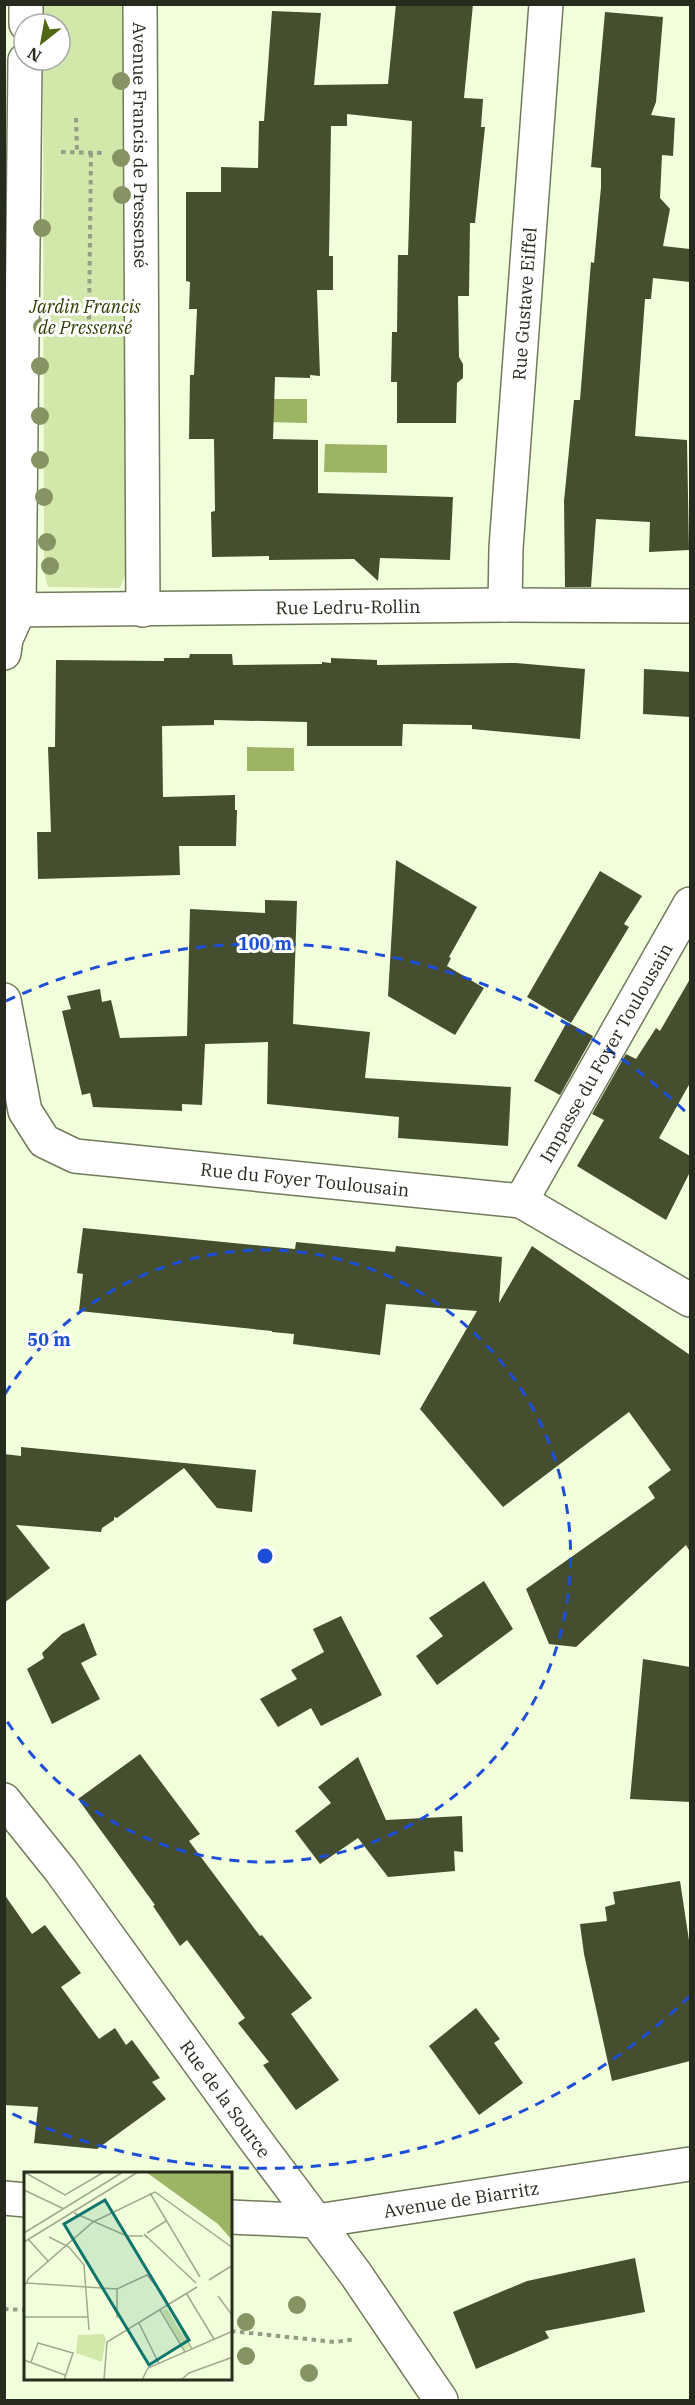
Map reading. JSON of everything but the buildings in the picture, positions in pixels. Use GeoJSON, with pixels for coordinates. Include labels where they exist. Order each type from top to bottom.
{"type":"FeatureCollection","features":[{"type":"Feature","properties":{"kind":"street","name":"Avenue Francis de Pressensé"},"geometry":{"type":"LineString","coordinates":[[140,4],[143,610]]}},
{"type":"Feature","properties":{"kind":"street","name":"Rue Gustave Eiffel"},"geometry":{"type":"LineString","coordinates":[[505,605],[507,537],[546,4]]}},
{"type":"Feature","properties":{"kind":"street"},"geometry":{"type":"LineString","coordinates":[[4,653],[11,610],[25,72]]}},
{"type":"Feature","properties":{"kind":"street","name":"Rue Ledru-Rollin"},"geometry":{"type":"LineString","coordinates":[[11,610],[505,605],[690,606]]}},
{"type":"Feature","properties":{"kind":"street","name":"Impasse du Foyer Toulousain"},"geometry":{"type":"LineString","coordinates":[[521,1201],[690,904]]}},
{"type":"Feature","properties":{"kind":"street","name":"Rue du Foyer Toulousain"},"geometry":{"type":"LineString","coordinates":[[4,1000],[26,1111],[44,1141],[75,1156],[521,1201],[690,1300]]}},
{"type":"Feature","properties":{"kind":"street","name":"Rue de la Source"},"geometry":{"type":"LineString","coordinates":[[4,1800],[61,1871],[254,2138],[355,2273],[441,2400]]}},
{"type":"Feature","properties":{"kind":"street","name":"Avenue de Biarritz"},"geometry":{"type":"LineString","coordinates":[[232,2217],[317,2221],[690,2164]]}},
{"type":"Feature","properties":{"kind":"street"},"geometry":{"type":"LineString","coordinates":[[4,2198],[24,2200]]}},
{"type":"Feature","properties":{"kind":"path"},"geometry":{"type":"LineString","coordinates":[[76,118],[77,152]]}},
{"type":"Feature","properties":{"kind":"path"},"geometry":{"type":"LineString","coordinates":[[24,152],[139,153]]}},
{"type":"Feature","properties":{"kind":"path"},"geometry":{"type":"LineString","coordinates":[[91,153],[89,322],[96,338]]}},
{"type":"Feature","properties":{"kind":"path"},"geometry":{"type":"LineString","coordinates":[[4,2309],[24,2310]]}},
{"type":"Feature","properties":{"kind":"path"},"geometry":{"type":"LineString","coordinates":[[232,2331],[334,2342],[361,2339],[390,2325]]}},
{"type":"Feature","properties":{"kind":"green space","name":"Jardin Francis de Pressensé"},"geometry":{"type":"Polygon","coordinates":[[[43,5],[128,5],[126,574],[120,588],[48,587],[44,572],[43,72],[72,72],[72,12],[43,12],[43,5]]]}},
{"type":"Feature","properties":{"kind":"shaded area"},"geometry":{"type":"Polygon","coordinates":[[[264,399],[307,399],[307,423],[264,422],[264,399]]]}},
{"type":"Feature","properties":{"kind":"shaded area"},"geometry":{"type":"Polygon","coordinates":[[[325,444],[387,445],[387,473],[324,472],[325,444]]]}},
{"type":"Feature","properties":{"kind":"shaded area"},"geometry":{"type":"Polygon","coordinates":[[[247,747],[294,748],[294,771],[247,771],[247,747]]]}}]}
